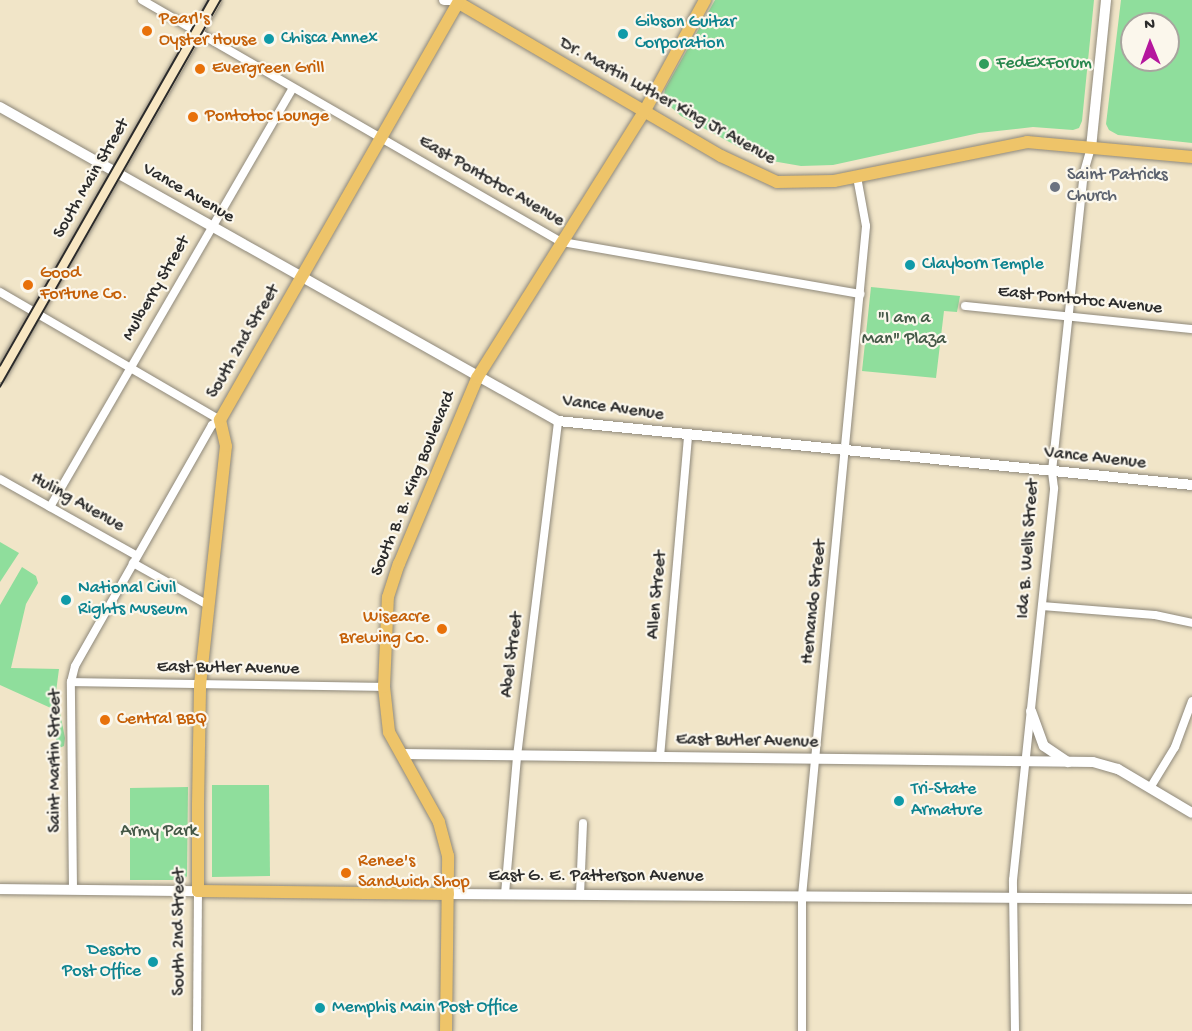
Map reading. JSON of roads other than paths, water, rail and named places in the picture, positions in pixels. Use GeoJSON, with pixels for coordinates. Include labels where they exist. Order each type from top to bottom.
{"type":"FeatureCollection","features":[{"type":"Feature","properties":{"kind":"main road","name":"South Main Street"},"geometry":{"type":"LineString","coordinates":[[0,376],[215,0]]}},
{"type":"Feature","properties":{"kind":"main road","name":"South B. B. King Boulevard"},"geometry":{"type":"LineString","coordinates":[[446,1031],[448,856],[439,822],[389,732],[384,687],[386,613],[392,585],[477,378],[644,112],[705,0]]}},
{"type":"Feature","properties":{"kind":"main road","name":"Dr. Martin Luther King Jr Avenue"},"geometry":{"type":"LineString","coordinates":[[459,1],[644,112],[759,176],[797,184],[857,177],[1007,143],[1192,157]]}},
{"type":"Feature","properties":{"kind":"main road","name":"South 2nd Street"},"geometry":{"type":"LineString","coordinates":[[198,891],[200,685],[226,446],[220,420],[459,1]]}},
{"type":"Feature","properties":{"kind":"main road","name":"East G. E. Patterson Avenue"},"geometry":{"type":"LineString","coordinates":[[198,891],[447,894]]}},
{"type":"Feature","properties":{"kind":"street","name":"East Pontotoc Avenue"},"geometry":{"type":"LineString","coordinates":[[142,0],[562,242],[860,294]]}},
{"type":"Feature","properties":{"kind":"street","name":"Dr. Martin Luther King Jr Avenue"},"geometry":{"type":"LineString","coordinates":[[444,0],[459,1]]}},
{"type":"Feature","properties":{"kind":"street","name":"Ida B. Wells Street"},"geometry":{"type":"LineString","coordinates":[[1016,1031],[1014,898],[1025,762],[1054,488],[1052,471],[1084,172],[1091,148],[1106,0]]}},
{"type":"Feature","properties":{"kind":"street","name":"Mulberry Street"},"geometry":{"type":"LineString","coordinates":[[50,507],[293,88]]}},
{"type":"Feature","properties":{"kind":"street","name":"Vance Avenue"},"geometry":{"type":"LineString","coordinates":[[0,107],[477,378],[558,421],[688,436],[845,449],[1192,485]]}},
{"type":"Feature","properties":{"kind":"street","name":"Hernando Street"},"geometry":{"type":"LineString","coordinates":[[802,1031],[802,896],[866,226],[857,177]]}},
{"type":"Feature","properties":{"kind":"street"},"geometry":{"type":"LineString","coordinates":[[0,292],[220,420]]}},
{"type":"Feature","properties":{"kind":"street","name":"East Pontotoc Avenue"},"geometry":{"type":"LineString","coordinates":[[965,306],[1192,329]]}},
{"type":"Feature","properties":{"kind":"street","name":"Saint Martin Street"},"geometry":{"type":"LineString","coordinates":[[73,890],[71,682],[81,653],[212,425],[220,420]]}},
{"type":"Feature","properties":{"kind":"street","name":"Abel Street"},"geometry":{"type":"LineString","coordinates":[[506,894],[518,756],[558,421]]}},
{"type":"Feature","properties":{"kind":"street","name":"Allen Street"},"geometry":{"type":"LineString","coordinates":[[660,757],[688,436]]}},
{"type":"Feature","properties":{"kind":"street","name":"Huling Avenue"},"geometry":{"type":"LineString","coordinates":[[0,479],[50,507],[208,605]]}},
{"type":"Feature","properties":{"kind":"street"},"geometry":{"type":"LineString","coordinates":[[1042,606],[1155,615],[1192,623]]}},
{"type":"Feature","properties":{"kind":"street","name":"East Butler Avenue"},"geometry":{"type":"LineString","coordinates":[[71,682],[384,687]]}},
{"type":"Feature","properties":{"kind":"street"},"geometry":{"type":"LineString","coordinates":[[1150,788],[1175,747],[1192,701]]}},
{"type":"Feature","properties":{"kind":"street"},"geometry":{"type":"LineString","coordinates":[[1031,711],[1044,746],[1068,762]]}},
{"type":"Feature","properties":{"kind":"street","name":"East Butler Avenue"},"geometry":{"type":"LineString","coordinates":[[401,754],[1093,762],[1118,769],[1192,813]]}},
{"type":"Feature","properties":{"kind":"street"},"geometry":{"type":"LineString","coordinates":[[580,895],[583,824]]}},
{"type":"Feature","properties":{"kind":"street","name":"East G. E. Patterson Avenue"},"geometry":{"type":"LineString","coordinates":[[0,890],[198,891]]}},
{"type":"Feature","properties":{"kind":"street","name":"South 2nd Street"},"geometry":{"type":"LineString","coordinates":[[197,1031],[198,891]]}},
{"type":"Feature","properties":{"kind":"street","name":"East G. E. Patterson Avenue"},"geometry":{"type":"LineString","coordinates":[[447,894],[1192,898]]}},
{"type":"Feature","properties":{"kind":"tram line"},"geometry":{"type":"LineString","coordinates":[[0,366],[209,0]]}},
{"type":"Feature","properties":{"kind":"tram line"},"geometry":{"type":"LineString","coordinates":[[0,387],[221,0]]}},
{"type":"Feature","properties":{"kind":"place","name":"Pearl's Oyster House"},"geometry":{"type":"Point","coordinates":[147,31]}},
{"type":"Feature","properties":{"kind":"place","name":"Gibson Guitar Corporation"},"geometry":{"type":"Point","coordinates":[623,34]}},
{"type":"Feature","properties":{"kind":"place","name":"Chisca Annex"},"geometry":{"type":"Point","coordinates":[269,39]}},
{"type":"Feature","properties":{"kind":"place","name":"FedExForum"},"geometry":{"type":"Point","coordinates":[984,64]}},
{"type":"Feature","properties":{"kind":"place","name":"Evergreen Grill"},"geometry":{"type":"Point","coordinates":[200,69]}},
{"type":"Feature","properties":{"kind":"place","name":"Pontotoc Lounge"},"geometry":{"type":"Point","coordinates":[193,117]}},
{"type":"Feature","properties":{"kind":"place","name":"Saint Patricks Church"},"geometry":{"type":"Point","coordinates":[1055,187]}},
{"type":"Feature","properties":{"kind":"place","name":"Clayborn Temple"},"geometry":{"type":"Point","coordinates":[910,265]}},
{"type":"Feature","properties":{"kind":"place","name":"Good Fortune Co."},"geometry":{"type":"Point","coordinates":[28,285]}},
{"type":"Feature","properties":{"kind":"place","name":"National Civil Rights Museum"},"geometry":{"type":"Point","coordinates":[66,600]}},
{"type":"Feature","properties":{"kind":"place","name":"Wiseacre Brewing Co."},"geometry":{"type":"Point","coordinates":[442,629]}},
{"type":"Feature","properties":{"kind":"place","name":"Central BBQ"},"geometry":{"type":"Point","coordinates":[105,720]}},
{"type":"Feature","properties":{"kind":"place","name":"Tri-State Armature"},"geometry":{"type":"Point","coordinates":[899,801]}},
{"type":"Feature","properties":{"kind":"place","name":"Renee's Sandwich Shop"},"geometry":{"type":"Point","coordinates":[346,873]}},
{"type":"Feature","properties":{"kind":"place","name":"Desoto Post Office"},"geometry":{"type":"Point","coordinates":[153,962]}},
{"type":"Feature","properties":{"kind":"place","name":"Memphis Main Post Office"},"geometry":{"type":"Point","coordinates":[320,1008]}},
{"type":"Feature","properties":{"kind":"park label","name":"\"I am a Man\" Plaza"},"geometry":{"type":"Point","coordinates":[904,330]}},
{"type":"Feature","properties":{"kind":"park label","name":"Army Park"},"geometry":{"type":"Point","coordinates":[159,832]}}]}
